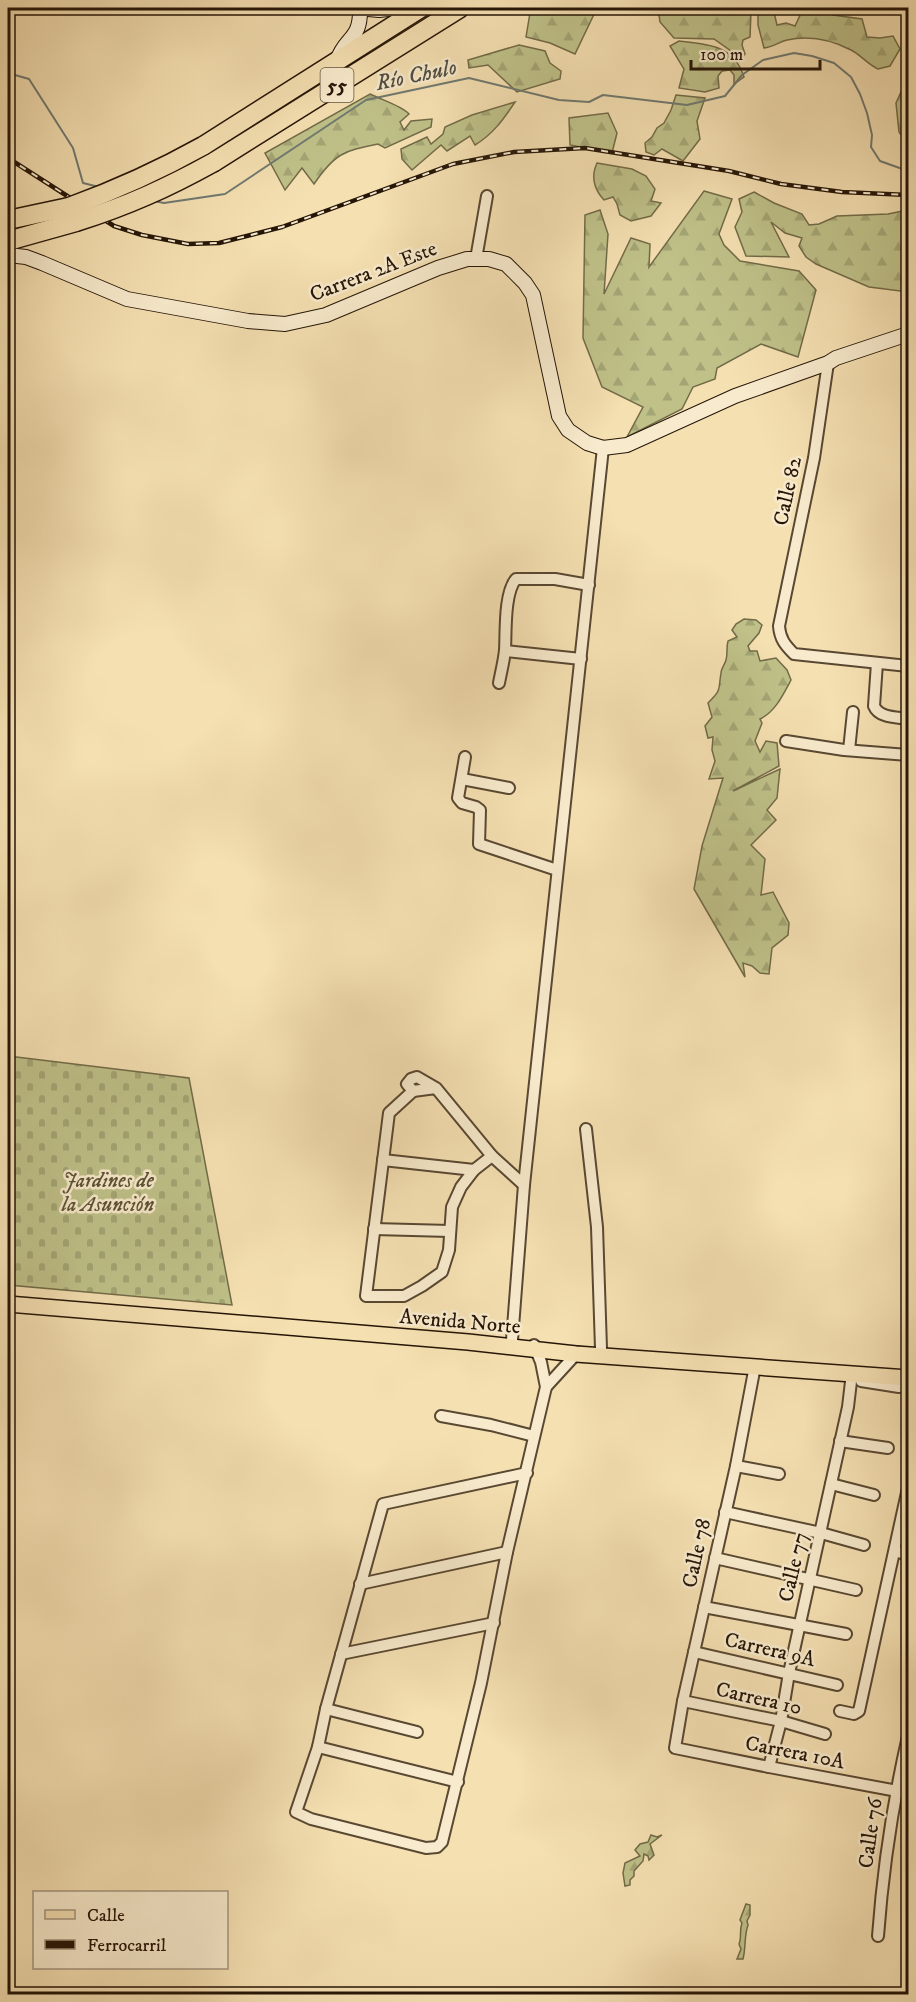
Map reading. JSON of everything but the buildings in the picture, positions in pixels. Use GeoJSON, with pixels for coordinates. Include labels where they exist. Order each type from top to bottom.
{"type":"FeatureCollection","features":[{"type":"Feature","properties":{"kind":"highway","name":"55"},"geometry":{"type":"LineString","coordinates":[[8,241],[73,214],[203,146],[421,8]]}},
{"type":"Feature","properties":{"kind":"highway","name":"55"},"geometry":{"type":"LineString","coordinates":[[8,220],[124,207],[152,195],[214,162],[460,8]]}},
{"type":"Feature","properties":{"kind":"main road","name":"Avenida Norte"},"geometry":{"type":"LineString","coordinates":[[8,1297],[512,1340],[534,1345]]}},
{"type":"Feature","properties":{"kind":"main road","name":"Avenida Norte"},"geometry":{"type":"LineString","coordinates":[[8,1304],[534,1345],[852,1377],[885,1376],[905,1385]]}},
{"type":"Feature","properties":{"kind":"main road","name":"Avenida Norte"},"geometry":{"type":"LineString","coordinates":[[580,1351],[601,1348],[909,1371]]}},
{"type":"Feature","properties":{"kind":"street"},"geometry":{"type":"LineString","coordinates":[[337,61],[341,49],[358,30],[359,8],[379,10],[398,8]]}},
{"type":"Feature","properties":{"kind":"street"},"geometry":{"type":"LineString","coordinates":[[476,259],[487,196]]}},
{"type":"Feature","properties":{"kind":"street","name":"Carrera 2A Este"},"geometry":{"type":"LineString","coordinates":[[8,255],[26,257],[128,299],[248,321],[285,324],[326,315],[438,268],[467,259],[489,259],[506,264],[525,283],[533,296],[559,416],[568,430],[587,444],[603,448]]}},
{"type":"Feature","properties":{"kind":"street"},"geometry":{"type":"LineString","coordinates":[[512,1340],[524,1185],[603,448],[627,445],[735,396],[909,334]]}},
{"type":"Feature","properties":{"kind":"street","name":"Calle 82"},"geometry":{"type":"LineString","coordinates":[[832,361],[779,626],[780,636],[794,654],[877,663]]}},
{"type":"Feature","properties":{"kind":"street"},"geometry":{"type":"LineString","coordinates":[[499,683],[505,651],[511,587],[516,579],[555,579],[589,585]]}},
{"type":"Feature","properties":{"kind":"street"},"geometry":{"type":"LineString","coordinates":[[505,651],[581,660]]}},
{"type":"Feature","properties":{"kind":"street"},"geometry":{"type":"LineString","coordinates":[[909,666],[877,663],[874,706],[880,714],[909,718]]}},
{"type":"Feature","properties":{"kind":"street"},"geometry":{"type":"LineString","coordinates":[[849,750],[853,712]]}},
{"type":"Feature","properties":{"kind":"street"},"geometry":{"type":"LineString","coordinates":[[786,741],[849,750],[909,755]]}},
{"type":"Feature","properties":{"kind":"street"},"geometry":{"type":"LineString","coordinates":[[465,757],[459,800],[476,807],[480,813],[478,843],[480,846],[557,870]]}},
{"type":"Feature","properties":{"kind":"street"},"geometry":{"type":"LineString","coordinates":[[462,779],[509,788]]}},
{"type":"Feature","properties":{"kind":"street"},"geometry":{"type":"LineString","coordinates":[[492,1156],[474,1170],[461,1187],[452,1207],[448,1250],[442,1272],[404,1296],[366,1296],[389,1113],[413,1091],[435,1088],[492,1156],[524,1185]]}},
{"type":"Feature","properties":{"kind":"street"},"geometry":{"type":"LineString","coordinates":[[586,1129],[597,1227],[601,1348]]}},
{"type":"Feature","properties":{"kind":"street"},"geometry":{"type":"LineString","coordinates":[[383,1160],[474,1170]]}},
{"type":"Feature","properties":{"kind":"street"},"geometry":{"type":"LineString","coordinates":[[374,1229],[450,1231]]}},
{"type":"Feature","properties":{"kind":"street"},"geometry":{"type":"LineString","coordinates":[[527,1473],[383,1504],[326,1709],[318,1747],[296,1812],[322,1822],[426,1848],[437,1847],[442,1842],[458,1782],[494,1623],[507,1552],[527,1473],[546,1387],[542,1362],[534,1345]]}},
{"type":"Feature","properties":{"kind":"street"},"geometry":{"type":"LineString","coordinates":[[546,1387],[580,1351]]}},
{"type":"Feature","properties":{"kind":"street","name":"Calle 78"},"geometry":{"type":"LineString","coordinates":[[675,1748],[683,1701],[736,1466],[755,1366]]}},
{"type":"Feature","properties":{"kind":"street"},"geometry":{"type":"LineString","coordinates":[[852,1377],[905,1385]]}},
{"type":"Feature","properties":{"kind":"street","name":"Calle 77"},"geometry":{"type":"LineString","coordinates":[[769,1767],[781,1721],[789,1673],[821,1533],[852,1377]]}},
{"type":"Feature","properties":{"kind":"street"},"geometry":{"type":"LineString","coordinates":[[441,1416],[534,1436]]}},
{"type":"Feature","properties":{"kind":"street"},"geometry":{"type":"LineString","coordinates":[[840,1441],[888,1448]]}},
{"type":"Feature","properties":{"kind":"street"},"geometry":{"type":"LineString","coordinates":[[736,1466],[779,1474]]}},
{"type":"Feature","properties":{"kind":"street"},"geometry":{"type":"LineString","coordinates":[[831,1484],[874,1495]]}},
{"type":"Feature","properties":{"kind":"street"},"geometry":{"type":"LineString","coordinates":[[840,1710],[854,1714],[859,1711],[909,1488]]}},
{"type":"Feature","properties":{"kind":"street"},"geometry":{"type":"LineString","coordinates":[[725,1512],[864,1545]]}},
{"type":"Feature","properties":{"kind":"street"},"geometry":{"type":"LineString","coordinates":[[895,1551],[909,1555]]}},
{"type":"Feature","properties":{"kind":"street"},"geometry":{"type":"LineString","coordinates":[[360,1584],[507,1552]]}},
{"type":"Feature","properties":{"kind":"street"},"geometry":{"type":"LineString","coordinates":[[715,1558],[856,1590]]}},
{"type":"Feature","properties":{"kind":"street"},"geometry":{"type":"LineString","coordinates":[[704,1607],[846,1634]]}},
{"type":"Feature","properties":{"kind":"street"},"geometry":{"type":"LineString","coordinates":[[341,1654],[494,1623]]}},
{"type":"Feature","properties":{"kind":"street","name":"Carrera 9A"},"geometry":{"type":"LineString","coordinates":[[694,1652],[837,1685]]}},
{"type":"Feature","properties":{"kind":"street","name":"Carrera 10"},"geometry":{"type":"LineString","coordinates":[[683,1701],[781,1721],[825,1734]]}},
{"type":"Feature","properties":{"kind":"street"},"geometry":{"type":"LineString","coordinates":[[326,1709],[417,1732]]}},
{"type":"Feature","properties":{"kind":"street","name":"Calle 76"},"geometry":{"type":"LineString","coordinates":[[878,1936],[881,1891],[896,1790],[909,1736]]}},
{"type":"Feature","properties":{"kind":"street"},"geometry":{"type":"LineString","coordinates":[[318,1747],[458,1782]]}},
{"type":"Feature","properties":{"kind":"street","name":"Carrera 10A"},"geometry":{"type":"LineString","coordinates":[[675,1748],[909,1793]]}},
{"type":"Feature","properties":{"kind":"green space"},"geometry":{"type":"Polygon","coordinates":[[[544,8],[597,8],[575,54],[550,43],[526,37],[530,13],[544,8]]]}},
{"type":"Feature","properties":{"kind":"green space"},"geometry":{"type":"Polygon","coordinates":[[[658,8],[773,8],[777,25],[786,23],[795,26],[803,9],[821,8],[833,15],[862,19],[867,37],[893,36],[900,49],[890,66],[878,69],[851,50],[820,39],[787,40],[764,48],[758,25],[758,10],[751,12],[750,37],[743,40],[745,54],[741,58],[714,39],[674,38],[660,22],[658,8]]]}},
{"type":"Feature","properties":{"kind":"green space"},"geometry":{"type":"Polygon","coordinates":[[[679,41],[710,45],[727,52],[740,66],[744,77],[734,84],[734,75],[730,70],[722,71],[718,76],[719,88],[705,92],[679,88],[684,69],[670,46],[679,41]]]}},
{"type":"Feature","properties":{"kind":"green space"},"geometry":{"type":"Polygon","coordinates":[[[519,45],[545,51],[550,63],[561,71],[560,79],[517,92],[488,65],[469,68],[468,60],[519,45]]]}},
{"type":"Feature","properties":{"kind":"green space"},"geometry":{"type":"Polygon","coordinates":[[[908,76],[908,144],[899,132],[896,103],[908,76]]]}},
{"type":"Feature","properties":{"kind":"green space"},"geometry":{"type":"Polygon","coordinates":[[[370,94],[409,114],[400,122],[404,130],[411,121],[432,119],[431,127],[385,148],[378,144],[341,155],[328,166],[314,184],[302,168],[285,190],[265,153],[370,94]]]}},
{"type":"Feature","properties":{"kind":"green space"},"geometry":{"type":"Polygon","coordinates":[[[676,95],[705,98],[697,121],[700,139],[683,161],[662,149],[654,155],[646,152],[645,143],[664,123],[676,95]]]}},
{"type":"Feature","properties":{"kind":"green space"},"geometry":{"type":"Polygon","coordinates":[[[515,102],[497,126],[475,145],[470,136],[447,151],[441,145],[412,170],[402,159],[401,149],[427,137],[431,144],[443,134],[445,127],[472,115],[515,102]]]}},
{"type":"Feature","properties":{"kind":"green space"},"geometry":{"type":"Polygon","coordinates":[[[608,113],[617,133],[612,153],[570,145],[569,118],[608,113]]]}},
{"type":"Feature","properties":{"kind":"green space"},"geometry":{"type":"Polygon","coordinates":[[[597,163],[632,169],[646,176],[655,189],[651,201],[661,203],[651,216],[631,221],[620,215],[613,197],[604,200],[594,182],[597,163]]]}},
{"type":"Feature","properties":{"kind":"green space"},"geometry":{"type":"Polygon","coordinates":[[[704,191],[732,199],[719,234],[724,245],[740,261],[799,271],[816,290],[798,357],[761,344],[717,368],[715,379],[693,387],[682,409],[627,437],[643,407],[602,387],[583,338],[585,215],[600,210],[608,234],[604,294],[631,238],[650,244],[649,267],[704,191]]]}},
{"type":"Feature","properties":{"kind":"green space"},"geometry":{"type":"Polygon","coordinates":[[[754,192],[802,214],[809,225],[819,224],[837,216],[888,214],[908,210],[908,292],[869,287],[816,264],[806,257],[799,246],[802,238],[785,233],[771,222],[789,257],[746,256],[735,227],[742,212],[739,199],[754,192]]]}},
{"type":"Feature","properties":{"kind":"green space"},"geometry":{"type":"Polygon","coordinates":[[[744,619],[756,620],[762,625],[759,633],[748,646],[750,651],[757,651],[760,661],[776,658],[787,670],[791,680],[774,708],[760,719],[762,723],[755,741],[760,752],[766,741],[777,743],[779,766],[733,791],[780,769],[777,798],[767,810],[776,820],[751,845],[765,859],[761,895],[773,892],[789,923],[788,935],[772,948],[769,974],[760,973],[752,966],[743,963],[745,977],[694,889],[702,846],[723,778],[709,779],[715,761],[712,750],[713,737],[708,738],[705,726],[712,717],[708,703],[719,690],[721,671],[727,657],[728,641],[737,637],[732,630],[744,619]]]}},
{"type":"Feature","properties":{"kind":"green space","name":"Jardines de la Asunción"},"geometry":{"type":"Polygon","coordinates":[[[8,1056],[189,1078],[232,1305],[8,1285],[8,1056]]]}},
{"type":"Feature","properties":{"kind":"green space"},"geometry":{"type":"Polygon","coordinates":[[[651,1835],[657,1837],[662,1835],[650,1844],[654,1855],[649,1860],[644,1854],[643,1861],[634,1871],[630,1885],[625,1886],[623,1873],[625,1863],[640,1856],[635,1850],[640,1844],[648,1842],[651,1835]]]}},
{"type":"Feature","properties":{"kind":"green space"},"geometry":{"type":"Polygon","coordinates":[[[746,1904],[750,1905],[750,1915],[747,1921],[744,1955],[743,1959],[737,1959],[741,1949],[739,1944],[742,1923],[740,1920],[746,1904]]]}},
{"type":"Feature","properties":{"kind":"waterway","name":"Río Chulo"},"geometry":{"type":"LineString","coordinates":[[154,201],[164,203],[225,194],[366,100],[469,78],[559,100],[589,102],[603,95],[687,105],[725,96],[742,75],[763,60],[794,53],[834,63],[851,77],[867,113],[872,135],[871,147],[880,161],[908,171]]}},
{"type":"Feature","properties":{"kind":"waterway","name":"Río Chulo"},"geometry":{"type":"LineString","coordinates":[[8,73],[29,79],[73,148],[83,183],[99,187]]}},
{"type":"Feature","properties":{"kind":"railway"},"geometry":{"type":"LineString","coordinates":[[8,158],[114,226],[142,235],[188,244],[219,243],[282,227],[453,164],[514,152],[585,148],[729,171],[781,184],[842,192],[908,195]]}}]}
